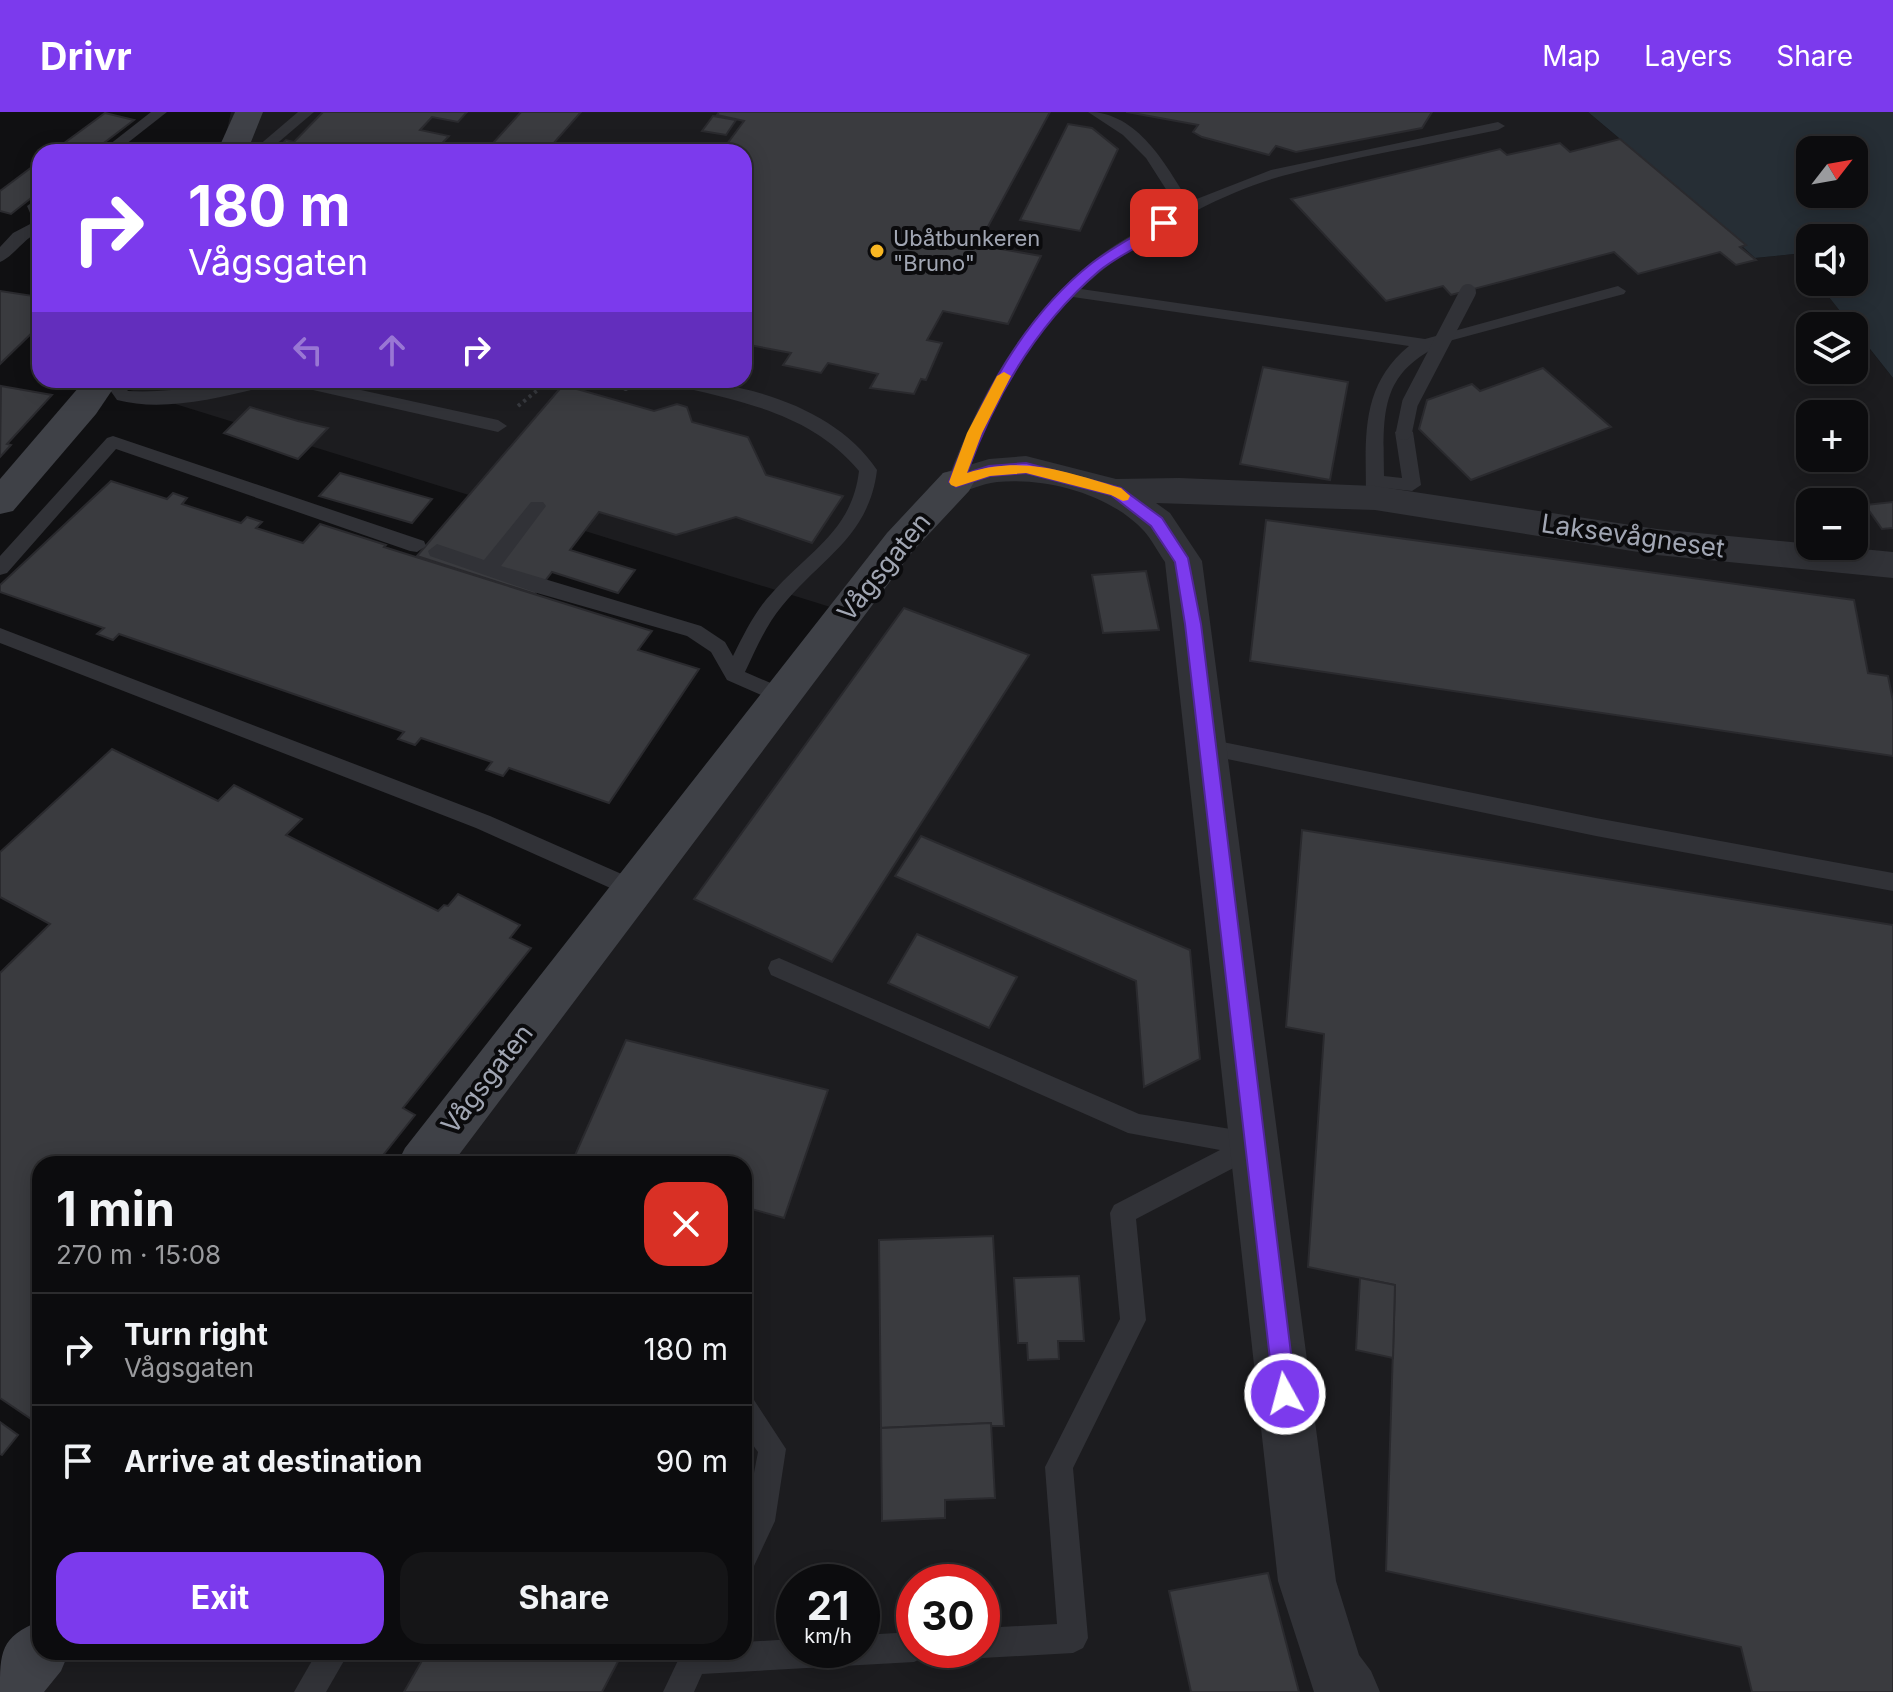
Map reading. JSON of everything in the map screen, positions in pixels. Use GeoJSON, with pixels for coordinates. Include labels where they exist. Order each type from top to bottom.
{"type":"FeatureCollection","features":[{"type":"Feature","properties":{"kind":"street"},"geometry":{"type":"LineString","coordinates":[[235,144],[249,112]]}},
{"type":"Feature","properties":{"kind":"street"},"geometry":{"type":"LineString","coordinates":[[0,502],[96,388]]}},
{"type":"Feature","properties":{"kind":"street","name":"Laksevågneset"},"geometry":{"type":"LineString","coordinates":[[956,482],[989,471],[1026,468],[1116,491],[1375,489],[1657,542],[1892,568]]}},
{"type":"Feature","properties":{"kind":"street","name":"Vågsgaten"},"geometry":{"type":"LineString","coordinates":[[428,1156],[900,542],[956,482]]}},
{"type":"Feature","properties":{"kind":"street","name":"Laksevågneset"},"geometry":{"type":"LineString","coordinates":[[1116,491],[1157,522],[1183,561],[1307,1581],[1335,1671],[1350,1692]]}},
{"type":"Feature","properties":{"kind":"street"},"geometry":{"type":"LineString","coordinates":[[7,1692],[32,1660]]}},
{"type":"Feature","properties":{"kind":"lane"},"geometry":{"type":"LineString","coordinates":[[118,144],[160,112]]}},
{"type":"Feature","properties":{"kind":"lane"},"geometry":{"type":"LineString","coordinates":[[268,144],[307,112]]}},
{"type":"Feature","properties":{"kind":"lane"},"geometry":{"type":"LineString","coordinates":[[1095,112],[1128,132],[1152,155],[1186,209]]}},
{"type":"Feature","properties":{"kind":"lane"},"geometry":{"type":"LineString","coordinates":[[1451,137],[1464,112]]}},
{"type":"Feature","properties":{"kind":"lane","name":"Vågsgaten"},"geometry":{"type":"LineString","coordinates":[[956,482],[974,433],[1008,369],[1050,310],[1096,266],[1186,209],[1276,173],[1498,126]]}},
{"type":"Feature","properties":{"kind":"lane"},"geometry":{"type":"LineString","coordinates":[[0,257],[18,236],[32,227]]}},
{"type":"Feature","properties":{"kind":"lane"},"geometry":{"type":"LineString","coordinates":[[1070,292],[1422,343],[1618,291]]}},
{"type":"Feature","properties":{"kind":"lane"},"geometry":{"type":"LineString","coordinates":[[1422,343],[1394,365],[1383,386],[1377,417],[1375,489],[1412,485],[1404,432],[1410,403],[1468,292]]}},
{"type":"Feature","properties":{"kind":"lane"},"geometry":{"type":"LineString","coordinates":[[115,388],[123,396],[162,399],[188,398],[233,388]]}},
{"type":"Feature","properties":{"kind":"lane"},"geometry":{"type":"LineString","coordinates":[[327,388],[498,426]]}},
{"type":"Feature","properties":{"kind":"lane"},"geometry":{"type":"LineString","coordinates":[[709,388],[750,398],[809,419],[839,436],[868,470],[862,505],[850,526],[778,598],[755,630],[734,675]]}},
{"type":"Feature","properties":{"kind":"lane"},"geometry":{"type":"LineString","coordinates":[[0,568],[113,442],[417,546]]}},
{"type":"Feature","properties":{"kind":"lane"},"geometry":{"type":"LineString","coordinates":[[488,569],[537,506]]}},
{"type":"Feature","properties":{"kind":"lane"},"geometry":{"type":"LineString","coordinates":[[437,551],[694,631],[718,647],[734,675],[782,696]]}},
{"type":"Feature","properties":{"kind":"lane"},"geometry":{"type":"LineString","coordinates":[[0,635],[483,822],[634,889]]}},
{"type":"Feature","properties":{"kind":"lane"},"geometry":{"type":"LineString","coordinates":[[1208,747],[1596,827],[1893,882]]}},
{"type":"Feature","properties":{"kind":"lane"},"geometry":{"type":"LineString","coordinates":[[779,968],[1137,1125],[1255,1144]]}},
{"type":"Feature","properties":{"kind":"lane"},"geometry":{"type":"LineString","coordinates":[[1000,1642],[1073,1638],[1059,1467],[1133,1320],[1123,1213],[1255,1144]]}},
{"type":"Feature","properties":{"kind":"lane"},"geometry":{"type":"LineString","coordinates":[[752,1421],[772,1449],[761,1521],[752,1540]]}},
{"type":"Feature","properties":{"kind":"lane"},"geometry":{"type":"LineString","coordinates":[[752,1654],[896,1648]]}},
{"type":"Feature","properties":{"kind":"lane"},"geometry":{"type":"LineString","coordinates":[[309,1692],[329,1660]]}},
{"type":"Feature","properties":{"kind":"lane"},"geometry":{"type":"LineString","coordinates":[[678,1692],[694,1660]]}},
{"type":"Feature","properties":{"kind":"path"},"geometry":{"type":"LineString","coordinates":[[498,426],[530,394],[543,388]]}},
{"type":"Feature","properties":{"kind":"shaded area"},"geometry":{"type":"Polygon","coordinates":[[[231,112],[1588,112],[1747,246],[1744,247],[1755,258],[1794,254],[1796,296],[1828,296],[1841,312],[1796,312],[1796,384],[1868,384],[1868,347],[1893,378],[1893,1692],[5,1692],[33,1660],[752,1660],[752,1156],[420,1156],[840,610],[123,388],[752,388],[752,144],[224,144],[231,112]]]}},
{"type":"Feature","properties":{"kind":"shaded area"},"geometry":{"type":"Polygon","coordinates":[[[1588,112],[1893,112],[1893,378],[1868,346],[1868,312],[1841,312],[1828,296],[1868,296],[1868,224],[1796,224],[1796,256],[1794,254],[1755,258],[1743,247],[1746,245],[1588,112]]]}},
{"type":"Feature","properties":{"kind":"building"},"geometry":{"type":"Polygon","coordinates":[[[323,112],[467,112],[458,122],[432,117],[420,130],[449,136],[442,144],[282,144],[286,140],[294,142],[323,112]]]}},
{"type":"Feature","properties":{"kind":"building"},"geometry":{"type":"Polygon","coordinates":[[[521,112],[581,112],[553,144],[493,143],[521,112]]]}},
{"type":"Feature","properties":{"kind":"building","name":"Ubåtbunkeren \"Bruno\""},"geometry":{"type":"Polygon","coordinates":[[[719,112],[1050,112],[978,245],[1041,256],[1008,324],[943,311],[927,340],[942,343],[926,380],[921,379],[914,394],[870,388],[878,374],[828,363],[821,373],[783,365],[791,353],[752,346],[752,144],[727,144],[744,121],[717,115],[719,112]]]}},
{"type":"Feature","properties":{"kind":"building"},"geometry":{"type":"Polygon","coordinates":[[[1127,112],[1432,112],[1422,128],[1296,152],[1276,146],[1269,155],[1202,137],[1193,132],[1198,125],[1127,112]]]}},
{"type":"Feature","properties":{"kind":"building"},"geometry":{"type":"Polygon","coordinates":[[[105,113],[134,120],[102,144],[63,144],[105,113]]]}},
{"type":"Feature","properties":{"kind":"building"},"geometry":{"type":"Polygon","coordinates":[[[713,116],[736,120],[726,135],[702,131],[713,116]]]}},
{"type":"Feature","properties":{"kind":"building"},"geometry":{"type":"Polygon","coordinates":[[[1068,124],[1092,128],[1118,149],[1080,231],[1020,220],[1068,124]]]}},
{"type":"Feature","properties":{"kind":"building"},"geometry":{"type":"Polygon","coordinates":[[[1620,139],[1746,245],[1740,247],[1756,260],[1736,265],[1720,252],[1638,274],[1614,252],[1451,295],[1443,286],[1386,301],[1291,199],[1500,149],[1507,155],[1560,143],[1570,152],[1620,139]]]}},
{"type":"Feature","properties":{"kind":"building"},"geometry":{"type":"Polygon","coordinates":[[[32,167],[32,197],[11,214],[0,211],[0,191],[32,167]]]}},
{"type":"Feature","properties":{"kind":"building"},"geometry":{"type":"Polygon","coordinates":[[[0,291],[32,296],[32,333],[0,364],[0,291]]]}},
{"type":"Feature","properties":{"kind":"building"},"geometry":{"type":"Polygon","coordinates":[[[1263,367],[1348,382],[1330,480],[1240,464],[1263,367]]]}},
{"type":"Feature","properties":{"kind":"building"},"geometry":{"type":"Polygon","coordinates":[[[1543,368],[1611,427],[1471,480],[1419,429],[1427,400],[1472,384],[1480,391],[1543,368]]]}},
{"type":"Feature","properties":{"kind":"building"},"geometry":{"type":"Polygon","coordinates":[[[1,386],[52,395],[7,444],[11,445],[0,457],[1,386]]]}},
{"type":"Feature","properties":{"kind":"building"},"geometry":{"type":"Polygon","coordinates":[[[560,388],[574,388],[654,411],[677,404],[687,407],[692,422],[748,437],[766,475],[843,496],[812,543],[736,517],[676,535],[599,512],[570,550],[635,570],[618,593],[552,572],[535,594],[417,556],[560,388]]]}},
{"type":"Feature","properties":{"kind":"building"},"geometry":{"type":"Polygon","coordinates":[[[250,407],[328,428],[298,459],[224,433],[250,407]]]}},
{"type":"Feature","properties":{"kind":"building"},"geometry":{"type":"Polygon","coordinates":[[[340,473],[432,499],[412,523],[319,496],[340,473]]]}},
{"type":"Feature","properties":{"kind":"building"},"geometry":{"type":"Polygon","coordinates":[[[111,481],[167,499],[173,493],[187,498],[182,504],[241,523],[247,517],[262,522],[256,528],[303,543],[320,524],[386,545],[384,547],[652,631],[638,650],[699,669],[609,803],[509,768],[503,776],[486,770],[492,762],[421,738],[415,745],[398,739],[404,732],[119,634],[113,640],[97,634],[104,628],[0,592],[0,585],[111,481]]]}},
{"type":"Feature","properties":{"kind":"building"},"geometry":{"type":"Polygon","coordinates":[[[1893,502],[1893,528],[1882,529],[1868,505],[1893,502]]]}},
{"type":"Feature","properties":{"kind":"building"},"geometry":{"type":"Polygon","coordinates":[[[1266,520],[1854,600],[1868,673],[1888,676],[1893,701],[1893,756],[1250,661],[1266,520]]]}},
{"type":"Feature","properties":{"kind":"building"},"geometry":{"type":"Polygon","coordinates":[[[1146,571],[1159,630],[1103,633],[1092,575],[1146,571]]]}},
{"type":"Feature","properties":{"kind":"building"},"geometry":{"type":"Polygon","coordinates":[[[904,608],[1029,655],[832,962],[694,899],[904,608]]]}},
{"type":"Feature","properties":{"kind":"building"},"geometry":{"type":"Polygon","coordinates":[[[112,749],[218,801],[234,785],[302,819],[286,835],[438,911],[444,905],[448,906],[458,894],[520,925],[510,938],[531,948],[403,1108],[415,1115],[382,1156],[32,1156],[32,1420],[0,1398],[0,973],[50,924],[0,897],[0,852],[112,749]]]}},
{"type":"Feature","properties":{"kind":"building"},"geometry":{"type":"Polygon","coordinates":[[[1302,830],[1893,925],[1893,1692],[1752,1692],[1741,1647],[1386,1571],[1395,1285],[1308,1267],[1324,1034],[1286,1027],[1302,830]]]}},
{"type":"Feature","properties":{"kind":"building"},"geometry":{"type":"Polygon","coordinates":[[[921,836],[1190,950],[1200,1059],[1144,1087],[1136,981],[895,876],[921,836]]]}},
{"type":"Feature","properties":{"kind":"building"},"geometry":{"type":"Polygon","coordinates":[[[917,934],[1017,977],[989,1028],[888,983],[917,934]]]}},
{"type":"Feature","properties":{"kind":"building"},"geometry":{"type":"Polygon","coordinates":[[[626,1040],[828,1090],[784,1218],[752,1209],[752,1156],[575,1156],[626,1040]]]}},
{"type":"Feature","properties":{"kind":"building"},"geometry":{"type":"Polygon","coordinates":[[[993,1236],[1004,1426],[991,1426],[991,1423],[881,1428],[879,1240],[993,1236]]]}},
{"type":"Feature","properties":{"kind":"building"},"geometry":{"type":"Polygon","coordinates":[[[1079,1276],[1084,1341],[1058,1341],[1059,1359],[1028,1360],[1027,1343],[1018,1343],[1014,1278],[1079,1276]]]}},
{"type":"Feature","properties":{"kind":"building"},"geometry":{"type":"Polygon","coordinates":[[[1360,1278],[1395,1285],[1393,1358],[1356,1350],[1360,1278]]]}},
{"type":"Feature","properties":{"kind":"building"},"geometry":{"type":"Polygon","coordinates":[[[0,1422],[18,1435],[2,1455],[0,1454],[0,1422]]]}},
{"type":"Feature","properties":{"kind":"building"},"geometry":{"type":"Polygon","coordinates":[[[991,1423],[995,1498],[945,1500],[945,1518],[882,1521],[881,1428],[991,1423]]]}},
{"type":"Feature","properties":{"kind":"building"},"geometry":{"type":"Polygon","coordinates":[[[1268,1573],[1299,1692],[1191,1692],[1169,1591],[1268,1573]]]}},
{"type":"Feature","properties":{"kind":"building"},"geometry":{"type":"Polygon","coordinates":[[[422,1660],[619,1660],[602,1692],[404,1692],[422,1660]]]}},
{"type":"Feature","properties":{"kind":"slow traffic"},"geometry":{"type":"LineString","coordinates":[[1004,376],[974,433],[956,482],[989,471],[1026,468],[1116,491],[1123,496]]}},
{"type":"Feature","properties":{"kind":"place","name":"Ubåtbunkeren \"Bruno\""},"geometry":{"type":"Point","coordinates":[877,251]}},
{"type":"Feature","properties":{"kind":"route"},"geometry":{"type":"LineString","coordinates":[[1164,223],[1096,266],[1050,310],[1008,369],[974,433],[956,482],[989,471],[1026,468],[1116,491],[1157,522],[1183,561],[1285,1394]]}}]}
